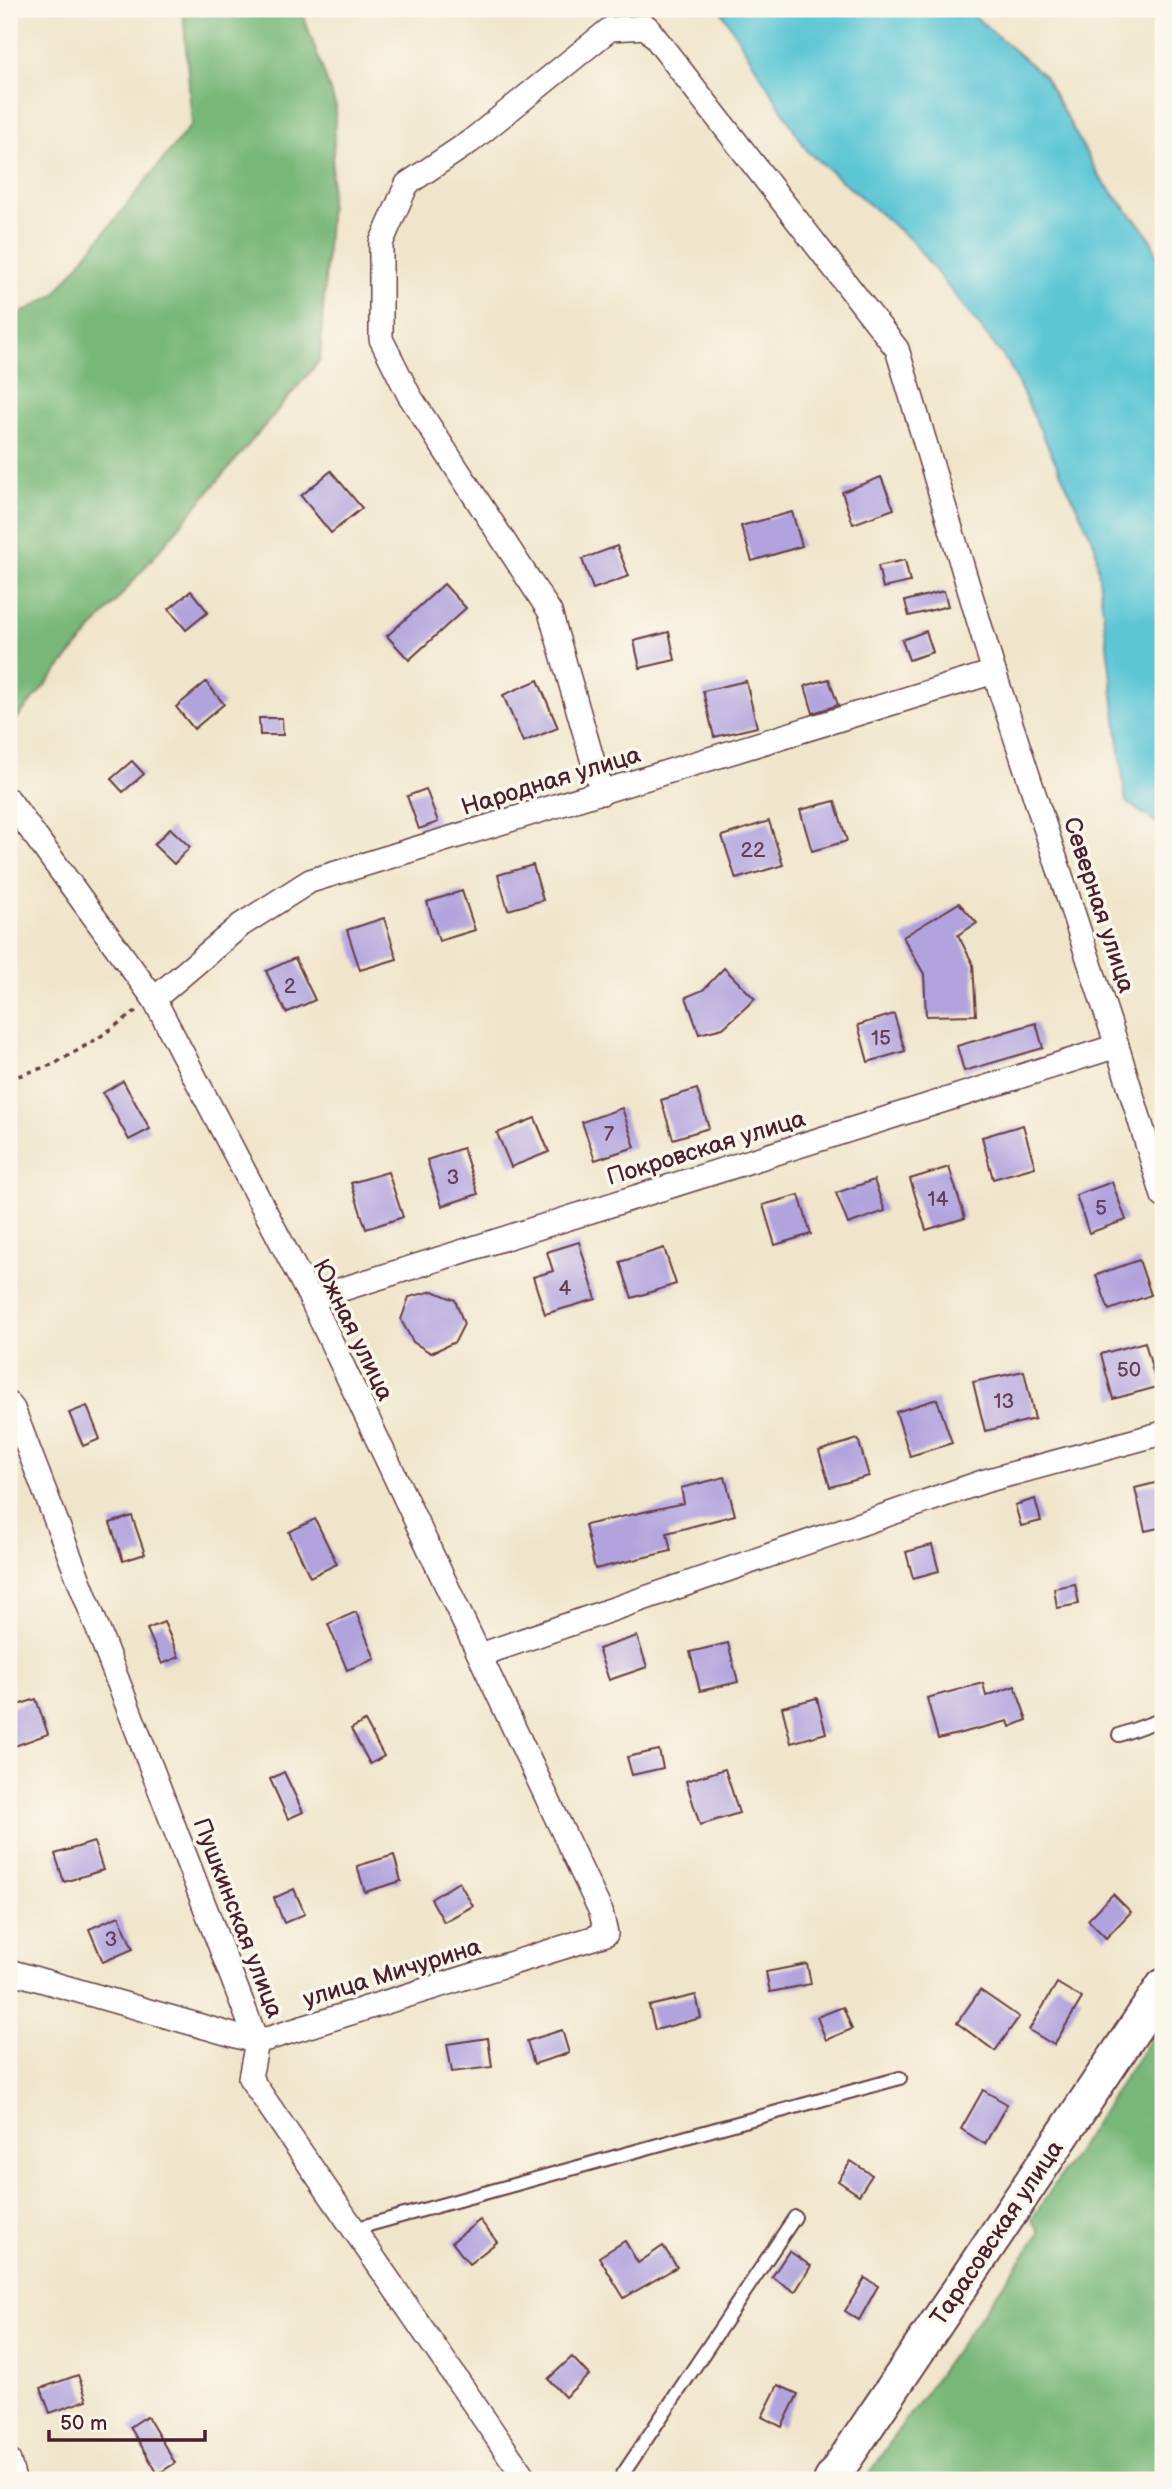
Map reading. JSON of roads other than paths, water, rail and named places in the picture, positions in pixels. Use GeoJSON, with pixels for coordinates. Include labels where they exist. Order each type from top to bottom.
{"type":"FeatureCollection","features":[{"type":"Feature","properties":{"kind":"main road","name":"Тарасовская улица"},"geometry":{"type":"LineString","coordinates":[[831,2480],[1163,1986]]}},
{"type":"Feature","properties":{"kind":"street","name":"Северная улица"},"geometry":{"type":"LineString","coordinates":[[602,793],[550,612],[409,395],[381,340],[381,243],[407,184],[471,141],[610,29],[647,27],[897,349],[994,672],[1117,1046],[1163,1196]]}},
{"type":"Feature","properties":{"kind":"street","name":"Народная улица"},"geometry":{"type":"LineString","coordinates":[[154,999],[241,925],[310,881],[994,672]]}},
{"type":"Feature","properties":{"kind":"street","name":"Южная улица"},"geometry":{"type":"LineString","coordinates":[[9,800],[154,999],[311,1300],[601,1912]]}},
{"type":"Feature","properties":{"kind":"street","name":"Покровская улица"},"geometry":{"type":"LineString","coordinates":[[311,1300],[1117,1046]]}},
{"type":"Feature","properties":{"kind":"street","name":"Пушкинская улица"},"geometry":{"type":"LineString","coordinates":[[9,1404],[257,2042],[250,2078],[526,2480]]}},
{"type":"Feature","properties":{"kind":"street"},"geometry":{"type":"LineString","coordinates":[[480,1655],[985,1481],[1163,1433]]}},
{"type":"Feature","properties":{"kind":"street","name":"улица Мичурина"},"geometry":{"type":"LineString","coordinates":[[257,2042],[606,1934],[601,1912]]}},
{"type":"Feature","properties":{"kind":"street"},"geometry":{"type":"LineString","coordinates":[[9,1971],[257,2042]]}},
{"type":"Feature","properties":{"kind":"street"},"geometry":{"type":"LineString","coordinates":[[9,2461],[14,2480]]}},
{"type":"Feature","properties":{"kind":"lane"},"geometry":{"type":"LineString","coordinates":[[1119,1735],[1163,1719]]}},
{"type":"Feature","properties":{"kind":"lane"},"geometry":{"type":"LineString","coordinates":[[354,2229],[900,2078]]}},
{"type":"Feature","properties":{"kind":"lane"},"geometry":{"type":"LineString","coordinates":[[619,2480],[795,2217]]}},
{"type":"Feature","properties":{"kind":"water"},"geometry":{"type":"Polygon","coordinates":[[[720,9],[966,9],[1044,76],[1100,178],[1149,236],[1163,268],[1163,827],[1126,802],[1095,545],[1009,364],[912,241],[808,152],[720,9]]]}}]}
